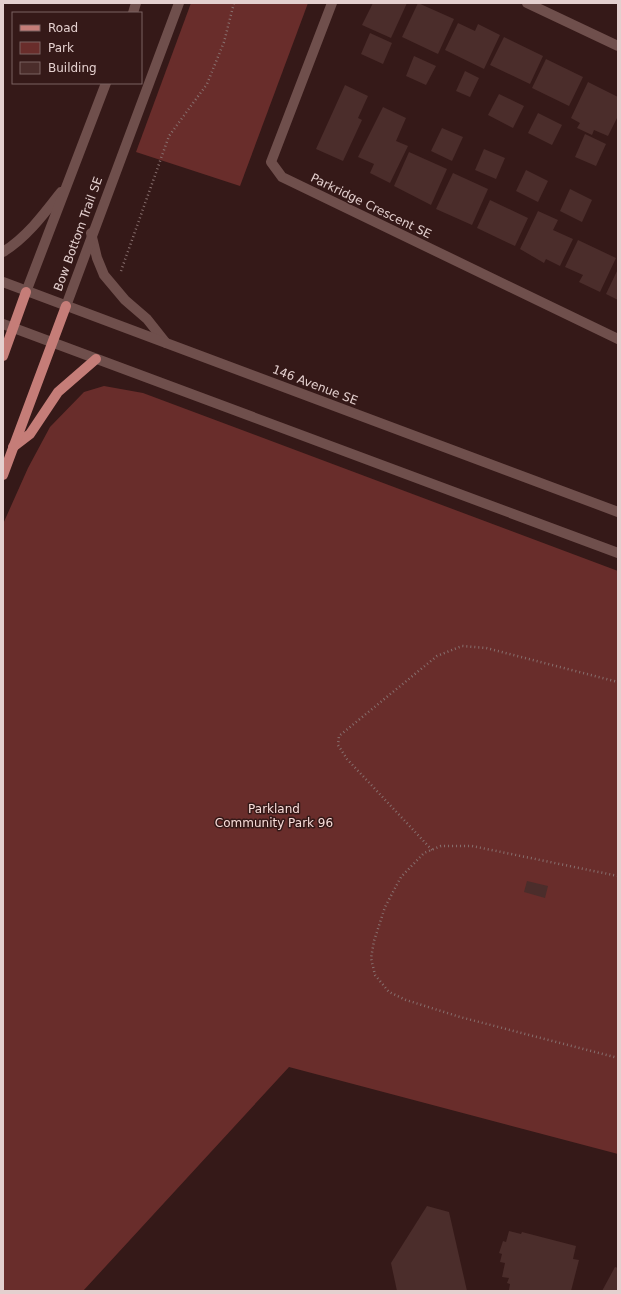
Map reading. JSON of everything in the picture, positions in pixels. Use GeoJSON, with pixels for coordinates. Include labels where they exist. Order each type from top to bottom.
{"type":"FeatureCollection","features":[{"type":"Feature","properties":{"kind":"main road"},"geometry":{"type":"LineString","coordinates":[[3,356],[26,292]]}},
{"type":"Feature","properties":{"kind":"main road","name":"Bow Bottom Trail SE"},"geometry":{"type":"LineString","coordinates":[[3,475],[66,306]]}},
{"type":"Feature","properties":{"kind":"main road"},"geometry":{"type":"LineString","coordinates":[[13,447],[30,434],[58,392],[96,359]]}},
{"type":"Feature","properties":{"kind":"street","name":"Bow Bottom Trail SE"},"geometry":{"type":"LineString","coordinates":[[66,306],[91,233],[179,3]]}},
{"type":"Feature","properties":{"kind":"street","name":"Parkridge Crescent SE"},"geometry":{"type":"LineString","coordinates":[[332,3],[271,162],[282,177],[618,339]]}},
{"type":"Feature","properties":{"kind":"street"},"geometry":{"type":"LineString","coordinates":[[527,3],[618,46]]}},
{"type":"Feature","properties":{"kind":"street"},"geometry":{"type":"LineString","coordinates":[[26,292],[106,84]]}},
{"type":"Feature","properties":{"kind":"street"},"geometry":{"type":"LineString","coordinates":[[3,252],[14,245],[39,221],[68,183]]}},
{"type":"Feature","properties":{"kind":"street"},"geometry":{"type":"LineString","coordinates":[[91,233],[97,258],[104,275],[125,300],[147,319],[166,343]]}},
{"type":"Feature","properties":{"kind":"street","name":"146 Avenue SE"},"geometry":{"type":"LineString","coordinates":[[3,282],[26,292],[618,512]]}},
{"type":"Feature","properties":{"kind":"street"},"geometry":{"type":"LineString","coordinates":[[3,324],[618,553]]}},
{"type":"Feature","properties":{"kind":"path"},"geometry":{"type":"LineString","coordinates":[[120,272],[169,136],[207,84],[224,42],[234,3]]}},
{"type":"Feature","properties":{"kind":"path"},"geometry":{"type":"LineString","coordinates":[[432,850],[347,758],[338,746],[339,736],[437,656],[462,646],[486,648],[618,682]]}},
{"type":"Feature","properties":{"kind":"path"},"geometry":{"type":"LineString","coordinates":[[618,876],[472,846],[441,846],[424,853],[401,877],[385,907],[374,941],[371,958],[375,975],[390,992],[406,1000],[460,1017],[618,1058]]}},
{"type":"Feature","properties":{"kind":"green space"},"geometry":{"type":"Polygon","coordinates":[[[191,3],[308,3],[240,186],[136,152],[191,3]]]}},
{"type":"Feature","properties":{"kind":"green space","name":"Parkland Community Park 96"},"geometry":{"type":"Polygon","coordinates":[[[104,386],[143,393],[618,571],[618,1154],[289,1067],[83,1291],[3,1291],[3,524],[28,468],[50,427],[84,392],[104,386]]]}},
{"type":"Feature","properties":{"kind":"building"},"geometry":{"type":"Polygon","coordinates":[[[373,3],[407,3],[391,38],[362,25],[373,3]]]}},
{"type":"Feature","properties":{"kind":"building"},"geometry":{"type":"Polygon","coordinates":[[[418,3],[454,19],[438,54],[402,37],[418,3]]]}},
{"type":"Feature","properties":{"kind":"building"},"geometry":{"type":"Polygon","coordinates":[[[458,23],[475,31],[478,24],[500,35],[484,69],[445,50],[458,23]]]}},
{"type":"Feature","properties":{"kind":"building"},"geometry":{"type":"Polygon","coordinates":[[[370,33],[392,43],[383,64],[361,54],[370,33]]]}},
{"type":"Feature","properties":{"kind":"building"},"geometry":{"type":"Polygon","coordinates":[[[504,37],[543,56],[530,84],[490,65],[504,37]]]}},
{"type":"Feature","properties":{"kind":"building"},"geometry":{"type":"Polygon","coordinates":[[[414,56],[436,66],[426,85],[406,76],[414,56]]]}},
{"type":"Feature","properties":{"kind":"building"},"geometry":{"type":"Polygon","coordinates":[[[546,59],[583,77],[569,106],[532,88],[546,59]]]}},
{"type":"Feature","properties":{"kind":"building"},"geometry":{"type":"Polygon","coordinates":[[[465,71],[479,78],[470,97],[456,91],[465,71]]]}},
{"type":"Feature","properties":{"kind":"building"},"geometry":{"type":"Polygon","coordinates":[[[588,82],[618,97],[618,116],[608,136],[594,130],[592,135],[577,128],[580,123],[571,118],[588,82]]]}},
{"type":"Feature","properties":{"kind":"building"},"geometry":{"type":"Polygon","coordinates":[[[345,85],[368,96],[358,118],[362,120],[343,161],[316,149],[345,85]]]}},
{"type":"Feature","properties":{"kind":"building"},"geometry":{"type":"Polygon","coordinates":[[[499,94],[524,106],[513,128],[488,115],[499,94]]]}},
{"type":"Feature","properties":{"kind":"building"},"geometry":{"type":"Polygon","coordinates":[[[383,107],[406,118],[396,141],[408,146],[390,183],[370,173],[374,164],[358,157],[383,107]]]}},
{"type":"Feature","properties":{"kind":"building"},"geometry":{"type":"Polygon","coordinates":[[[538,113],[562,125],[552,145],[528,133],[538,113]]]}},
{"type":"Feature","properties":{"kind":"building"},"geometry":{"type":"Polygon","coordinates":[[[442,128],[463,137],[452,161],[431,151],[442,128]]]}},
{"type":"Feature","properties":{"kind":"building"},"geometry":{"type":"Polygon","coordinates":[[[585,134],[606,144],[596,166],[575,157],[585,134]]]}},
{"type":"Feature","properties":{"kind":"building"},"geometry":{"type":"Polygon","coordinates":[[[484,149],[505,158],[496,179],[475,170],[484,149]]]}},
{"type":"Feature","properties":{"kind":"building"},"geometry":{"type":"Polygon","coordinates":[[[409,152],[447,169],[431,205],[394,186],[409,152]]]}},
{"type":"Feature","properties":{"kind":"building"},"geometry":{"type":"Polygon","coordinates":[[[526,170],[548,181],[538,202],[516,191],[526,170]]]}},
{"type":"Feature","properties":{"kind":"building"},"geometry":{"type":"Polygon","coordinates":[[[453,173],[488,189],[472,225],[436,209],[453,173]]]}},
{"type":"Feature","properties":{"kind":"building"},"geometry":{"type":"Polygon","coordinates":[[[570,189],[592,200],[582,222],[560,211],[570,189]]]}},
{"type":"Feature","properties":{"kind":"building"},"geometry":{"type":"Polygon","coordinates":[[[490,200],[528,218],[515,246],[477,228],[490,200]]]}},
{"type":"Feature","properties":{"kind":"building"},"geometry":{"type":"Polygon","coordinates":[[[538,211],[558,220],[553,230],[573,239],[560,266],[546,259],[544,263],[520,249],[538,211]]]}},
{"type":"Feature","properties":{"kind":"building"},"geometry":{"type":"Polygon","coordinates":[[[578,240],[616,258],[600,292],[579,282],[583,275],[565,267],[578,240]]]}},
{"type":"Feature","properties":{"kind":"building"},"geometry":{"type":"Polygon","coordinates":[[[618,269],[618,300],[606,294],[618,269]]]}},
{"type":"Feature","properties":{"kind":"building"},"geometry":{"type":"Polygon","coordinates":[[[527,881],[548,886],[545,898],[524,892],[527,881]]]}},
{"type":"Feature","properties":{"kind":"building"},"geometry":{"type":"Polygon","coordinates":[[[427,1206],[449,1212],[467,1291],[397,1291],[391,1263],[427,1206]]]}},
{"type":"Feature","properties":{"kind":"building"},"geometry":{"type":"Polygon","coordinates":[[[509,1231],[521,1234],[522,1232],[576,1246],[573,1259],[579,1260],[571,1291],[509,1290],[510,1284],[507,1283],[509,1278],[502,1277],[505,1263],[500,1262],[502,1254],[499,1253],[503,1241],[506,1242],[509,1231]]]}},
{"type":"Feature","properties":{"kind":"building"},"geometry":{"type":"Polygon","coordinates":[[[615,1267],[618,1268],[618,1291],[602,1291],[615,1267]]]}}]}
